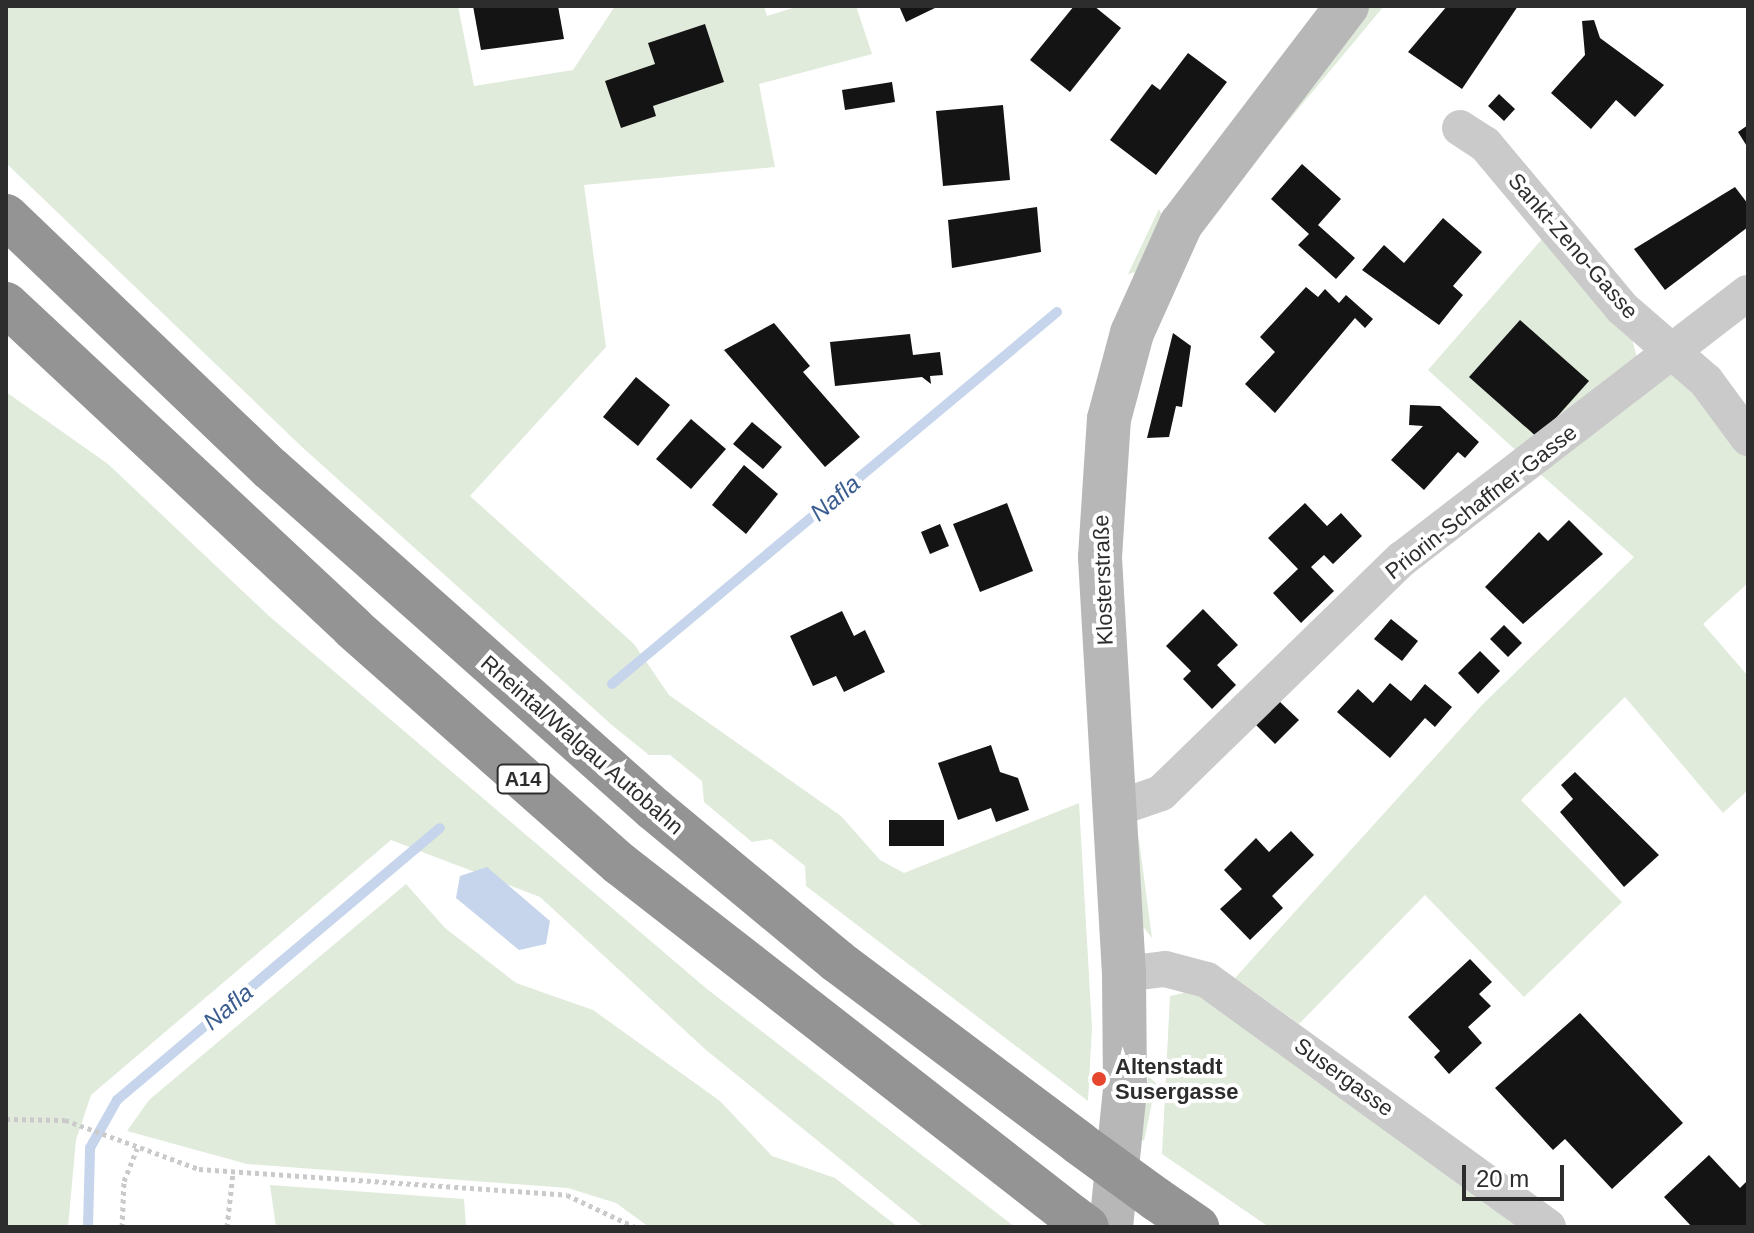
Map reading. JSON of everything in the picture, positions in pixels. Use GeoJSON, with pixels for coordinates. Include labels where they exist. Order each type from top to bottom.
{"type":"FeatureCollection","features":[{"type":"Feature","properties":{"kind":"highway","name":"Rheintal/Walgau Autobahn"},"geometry":{"type":"LineString","coordinates":[[6,216],[271,469],[643,799],[837,961],[1079,1143],[1197,1227]]}},
{"type":"Feature","properties":{"kind":"highway","name":"A14"},"geometry":{"type":"LineString","coordinates":[[6,304],[363,638],[620,864],[1096,1224]]}},
{"type":"Feature","properties":{"kind":"main road","name":"Klosterstraße"},"geometry":{"type":"LineString","coordinates":[[1096,1224],[1125,1089],[1124,974],[1100,510],[1118,376],[1146,296],[1190,210],[1347,6]]}},
{"type":"Feature","properties":{"kind":"street","name":"Sankt-Zeno-Gasse"},"geometry":{"type":"LineString","coordinates":[[1460,128],[1485,144],[1622,308],[1676,354],[1748,438]]}},
{"type":"Feature","properties":{"kind":"street","name":"Priorin-Schaffner-Gasse"},"geometry":{"type":"LineString","coordinates":[[1115,809],[1161,793],[1402,559],[1676,354],[1748,293]]}},
{"type":"Feature","properties":{"kind":"street","name":"Susergasse"},"geometry":{"type":"LineString","coordinates":[[1124,974],[1165,969],[1207,980],[1548,1227]]}},
{"type":"Feature","properties":{"kind":"path"},"geometry":{"type":"LineString","coordinates":[[6,1119],[85,1126],[137,1148],[233,1173],[567,1195],[635,1227]]}},
{"type":"Feature","properties":{"kind":"path"},"geometry":{"type":"LineString","coordinates":[[122,1227],[124,1181],[137,1148]]}},
{"type":"Feature","properties":{"kind":"path"},"geometry":{"type":"LineString","coordinates":[[227,1227],[233,1173]]}},
{"type":"Feature","properties":{"kind":"green space"},"geometry":{"type":"Polygon","coordinates":[[[6,6],[458,6],[474,86],[573,70],[615,6],[764,6],[767,16],[799,6],[856,6],[872,54],[759,84],[775,167],[584,185],[606,347],[470,496],[634,644],[669,695],[841,816],[880,860],[904,873],[1079,803],[1092,1027],[1088,1101],[806,886],[805,866],[771,839],[752,842],[704,802],[702,781],[670,755],[649,755],[613,726],[302,447],[6,163],[6,6]]]}},
{"type":"Feature","properties":{"kind":"green space"},"geometry":{"type":"Polygon","coordinates":[[[1368,6],[1384,6],[1193,235],[1368,6]]]}},
{"type":"Feature","properties":{"kind":"green space"},"geometry":{"type":"Polygon","coordinates":[[[1159,209],[1163,217],[1136,272],[1128,274],[1159,209]]]}},
{"type":"Feature","properties":{"kind":"green space"},"geometry":{"type":"Polygon","coordinates":[[[1549,231],[1631,335],[1637,358],[1522,456],[1428,370],[1549,231]]]}},
{"type":"Feature","properties":{"kind":"green space"},"geometry":{"type":"Polygon","coordinates":[[[1672,370],[1748,454],[1748,583],[1703,624],[1748,676],[1748,790],[1723,813],[1625,697],[1521,800],[1622,902],[1524,997],[1425,895],[1299,1024],[1235,978],[1482,705],[1634,557],[1538,472],[1672,370]]]}},
{"type":"Feature","properties":{"kind":"green space"},"geometry":{"type":"Polygon","coordinates":[[[6,392],[108,464],[269,616],[707,989],[1015,1227],[924,1227],[706,1050],[540,897],[391,840],[91,1095],[76,1140],[68,1227],[6,1227],[6,392]]]}},
{"type":"Feature","properties":{"kind":"green space"},"geometry":{"type":"Polygon","coordinates":[[[1139,840],[1152,938],[1141,924],[1139,840]]]}},
{"type":"Feature","properties":{"kind":"green space"},"geometry":{"type":"Polygon","coordinates":[[[406,884],[445,928],[516,983],[593,1010],[720,1101],[772,1156],[835,1178],[898,1227],[649,1227],[616,1203],[568,1188],[247,1164],[127,1131],[149,1100],[406,884]]]}},
{"type":"Feature","properties":{"kind":"green space"},"geometry":{"type":"Polygon","coordinates":[[[1195,990],[1529,1227],[1269,1227],[1162,1154],[1170,996],[1195,990]]]}},
{"type":"Feature","properties":{"kind":"green space"},"geometry":{"type":"Polygon","coordinates":[[[1148,1076],[1156,1083],[1144,1141],[1140,1139],[1148,1076]]]}},
{"type":"Feature","properties":{"kind":"green space"},"geometry":{"type":"Polygon","coordinates":[[[270,1185],[464,1199],[466,1227],[276,1227],[270,1185]]]}},
{"type":"Feature","properties":{"kind":"water"},"geometry":{"type":"Polygon","coordinates":[[[487,867],[550,921],[546,944],[519,950],[456,898],[460,876],[487,867]]]}},
{"type":"Feature","properties":{"kind":"building"},"geometry":{"type":"Polygon","coordinates":[[[473,6],[558,6],[564,39],[481,50],[473,6]]]}},
{"type":"Feature","properties":{"kind":"building"},"geometry":{"type":"Polygon","coordinates":[[[899,6],[939,6],[906,22],[899,6]]]}},
{"type":"Feature","properties":{"kind":"building"},"geometry":{"type":"Polygon","coordinates":[[[1074,6],[1094,6],[1121,28],[1070,92],[1030,60],[1074,6]]]}},
{"type":"Feature","properties":{"kind":"building"},"geometry":{"type":"Polygon","coordinates":[[[1447,6],[1518,6],[1462,89],[1408,52],[1447,6]]]}},
{"type":"Feature","properties":{"kind":"building"},"geometry":{"type":"Polygon","coordinates":[[[1594,20],[1600,38],[1664,85],[1635,117],[1616,100],[1591,129],[1551,93],[1585,55],[1582,21],[1594,20]]]}},
{"type":"Feature","properties":{"kind":"building"},"geometry":{"type":"Polygon","coordinates":[[[705,24],[724,82],[653,106],[656,116],[621,128],[605,81],[655,64],[648,43],[705,24]]]}},
{"type":"Feature","properties":{"kind":"building"},"geometry":{"type":"Polygon","coordinates":[[[1188,53],[1227,82],[1156,175],[1110,140],[1152,84],[1160,90],[1188,53]]]}},
{"type":"Feature","properties":{"kind":"building"},"geometry":{"type":"Polygon","coordinates":[[[892,82],[895,102],[845,110],[842,90],[892,82]]]}},
{"type":"Feature","properties":{"kind":"building"},"geometry":{"type":"Polygon","coordinates":[[[1499,94],[1515,109],[1504,121],[1488,106],[1499,94]]]}},
{"type":"Feature","properties":{"kind":"building"},"geometry":{"type":"Polygon","coordinates":[[[1003,105],[1010,180],[943,186],[936,111],[1003,105]]]}},
{"type":"Feature","properties":{"kind":"building"},"geometry":{"type":"Polygon","coordinates":[[[1748,125],[1748,148],[1738,132],[1748,125]]]}},
{"type":"Feature","properties":{"kind":"building"},"geometry":{"type":"Polygon","coordinates":[[[1302,164],[1341,199],[1318,225],[1355,258],[1336,279],[1298,245],[1309,234],[1271,199],[1302,164]]]}},
{"type":"Feature","properties":{"kind":"building"},"geometry":{"type":"Polygon","coordinates":[[[1735,187],[1748,204],[1748,227],[1665,290],[1634,249],[1735,187]]]}},
{"type":"Feature","properties":{"kind":"building"},"geometry":{"type":"Polygon","coordinates":[[[1037,207],[1041,252],[952,268],[948,220],[1037,207]]]}},
{"type":"Feature","properties":{"kind":"building"},"geometry":{"type":"Polygon","coordinates":[[[1443,218],[1482,252],[1453,286],[1463,295],[1439,325],[1362,270],[1384,245],[1404,263],[1443,218]]]}},
{"type":"Feature","properties":{"kind":"building"},"geometry":{"type":"Polygon","coordinates":[[[1306,287],[1318,297],[1325,289],[1339,303],[1346,295],[1373,319],[1365,328],[1355,318],[1275,413],[1245,384],[1275,352],[1260,337],[1306,287]]]}},
{"type":"Feature","properties":{"kind":"building"},"geometry":{"type":"Polygon","coordinates":[[[1520,320],[1589,381],[1538,438],[1469,377],[1520,320]]]}},
{"type":"Feature","properties":{"kind":"building"},"geometry":{"type":"Polygon","coordinates":[[[774,323],[810,366],[803,372],[860,437],[825,467],[724,350],[774,323]]]}},
{"type":"Feature","properties":{"kind":"building"},"geometry":{"type":"Polygon","coordinates":[[[1173,333],[1191,346],[1182,407],[1176,406],[1169,437],[1147,438],[1173,333]]]}},
{"type":"Feature","properties":{"kind":"building"},"geometry":{"type":"Polygon","coordinates":[[[910,334],[913,355],[940,352],[943,375],[930,376],[931,384],[922,377],[835,386],[830,342],[910,334]]]}},
{"type":"Feature","properties":{"kind":"building"},"geometry":{"type":"Polygon","coordinates":[[[636,377],[670,405],[638,446],[603,417],[636,377]]]}},
{"type":"Feature","properties":{"kind":"building"},"geometry":{"type":"Polygon","coordinates":[[[1410,405],[1440,406],[1479,442],[1465,458],[1458,452],[1424,490],[1391,460],[1423,426],[1409,425],[1410,405]]]}},
{"type":"Feature","properties":{"kind":"building"},"geometry":{"type":"Polygon","coordinates":[[[691,419],[726,449],[691,489],[656,459],[691,419]]]}},
{"type":"Feature","properties":{"kind":"building"},"geometry":{"type":"Polygon","coordinates":[[[752,422],[782,447],[763,469],[733,444],[752,422]]]}},
{"type":"Feature","properties":{"kind":"building"},"geometry":{"type":"Polygon","coordinates":[[[744,465],[778,494],[746,534],[712,505],[744,465]]]}},
{"type":"Feature","properties":{"kind":"building"},"geometry":{"type":"Polygon","coordinates":[[[1007,503],[1033,571],[980,592],[953,524],[1007,503]]]}},
{"type":"Feature","properties":{"kind":"building"},"geometry":{"type":"Polygon","coordinates":[[[1305,503],[1327,526],[1341,513],[1362,536],[1333,564],[1324,555],[1311,567],[1334,591],[1301,623],[1273,593],[1298,569],[1268,538],[1305,503]]]}},
{"type":"Feature","properties":{"kind":"building"},"geometry":{"type":"Polygon","coordinates":[[[1569,520],[1603,554],[1523,624],[1485,587],[1539,532],[1548,541],[1569,520]]]}},
{"type":"Feature","properties":{"kind":"building"},"geometry":{"type":"Polygon","coordinates":[[[940,524],[949,546],[930,554],[921,532],[940,524]]]}},
{"type":"Feature","properties":{"kind":"building"},"geometry":{"type":"Polygon","coordinates":[[[1203,609],[1238,645],[1217,665],[1236,685],[1212,709],[1183,679],[1191,671],[1166,646],[1203,609]]]}},
{"type":"Feature","properties":{"kind":"building"},"geometry":{"type":"Polygon","coordinates":[[[842,611],[854,636],[865,630],[885,672],[844,692],[836,676],[813,686],[790,636],[842,611]]]}},
{"type":"Feature","properties":{"kind":"building"},"geometry":{"type":"Polygon","coordinates":[[[1391,619],[1418,641],[1402,661],[1374,639],[1391,619]]]}},
{"type":"Feature","properties":{"kind":"building"},"geometry":{"type":"Polygon","coordinates":[[[1504,625],[1522,643],[1508,657],[1490,639],[1504,625]]]}},
{"type":"Feature","properties":{"kind":"building"},"geometry":{"type":"Polygon","coordinates":[[[1480,651],[1500,671],[1478,694],[1458,673],[1480,651]]]}},
{"type":"Feature","properties":{"kind":"building"},"geometry":{"type":"Polygon","coordinates":[[[1390,683],[1411,701],[1425,684],[1452,707],[1435,727],[1425,718],[1390,758],[1337,712],[1358,689],[1373,703],[1390,683]]]}},
{"type":"Feature","properties":{"kind":"building"},"geometry":{"type":"Polygon","coordinates":[[[1279,701],[1299,720],[1275,744],[1256,725],[1279,701]]]}},
{"type":"Feature","properties":{"kind":"building"},"geometry":{"type":"Polygon","coordinates":[[[991,745],[1000,772],[1018,778],[1029,810],[996,822],[991,808],[958,820],[938,763],[991,745]]]}},
{"type":"Feature","properties":{"kind":"building"},"geometry":{"type":"Polygon","coordinates":[[[1575,772],[1659,855],[1624,887],[1560,812],[1573,799],[1561,785],[1575,772]]]}},
{"type":"Feature","properties":{"kind":"building"},"geometry":{"type":"Polygon","coordinates":[[[889,820],[944,820],[944,846],[889,846],[889,820]]]}},
{"type":"Feature","properties":{"kind":"building"},"geometry":{"type":"Polygon","coordinates":[[[1291,831],[1314,855],[1272,896],[1283,908],[1250,940],[1220,909],[1242,889],[1224,870],[1256,838],[1269,852],[1291,831]]]}},
{"type":"Feature","properties":{"kind":"building"},"geometry":{"type":"Polygon","coordinates":[[[1470,959],[1492,982],[1479,994],[1491,1006],[1468,1027],[1482,1043],[1449,1074],[1434,1057],[1440,1051],[1408,1017],[1470,959]]]}},
{"type":"Feature","properties":{"kind":"building"},"geometry":{"type":"Polygon","coordinates":[[[1580,1013],[1683,1123],[1612,1189],[1565,1139],[1553,1150],[1495,1088],[1580,1013]]]}},
{"type":"Feature","properties":{"kind":"building"},"geometry":{"type":"Polygon","coordinates":[[[1709,1155],[1740,1188],[1748,1180],[1748,1227],[1692,1227],[1664,1197],[1709,1155]]]}},
{"type":"Feature","properties":{"kind":"waterway","name":"Nafla"},"geometry":{"type":"LineString","coordinates":[[612,684],[1057,312]]}},
{"type":"Feature","properties":{"kind":"waterway","name":"Nafla"},"geometry":{"type":"LineString","coordinates":[[88,1227],[90,1148],[117,1100],[440,828]]}},
{"type":"Feature","properties":{"kind":"place","name":"Altenstadt Susergasse"},"geometry":{"type":"Point","coordinates":[1099,1079]}}]}
